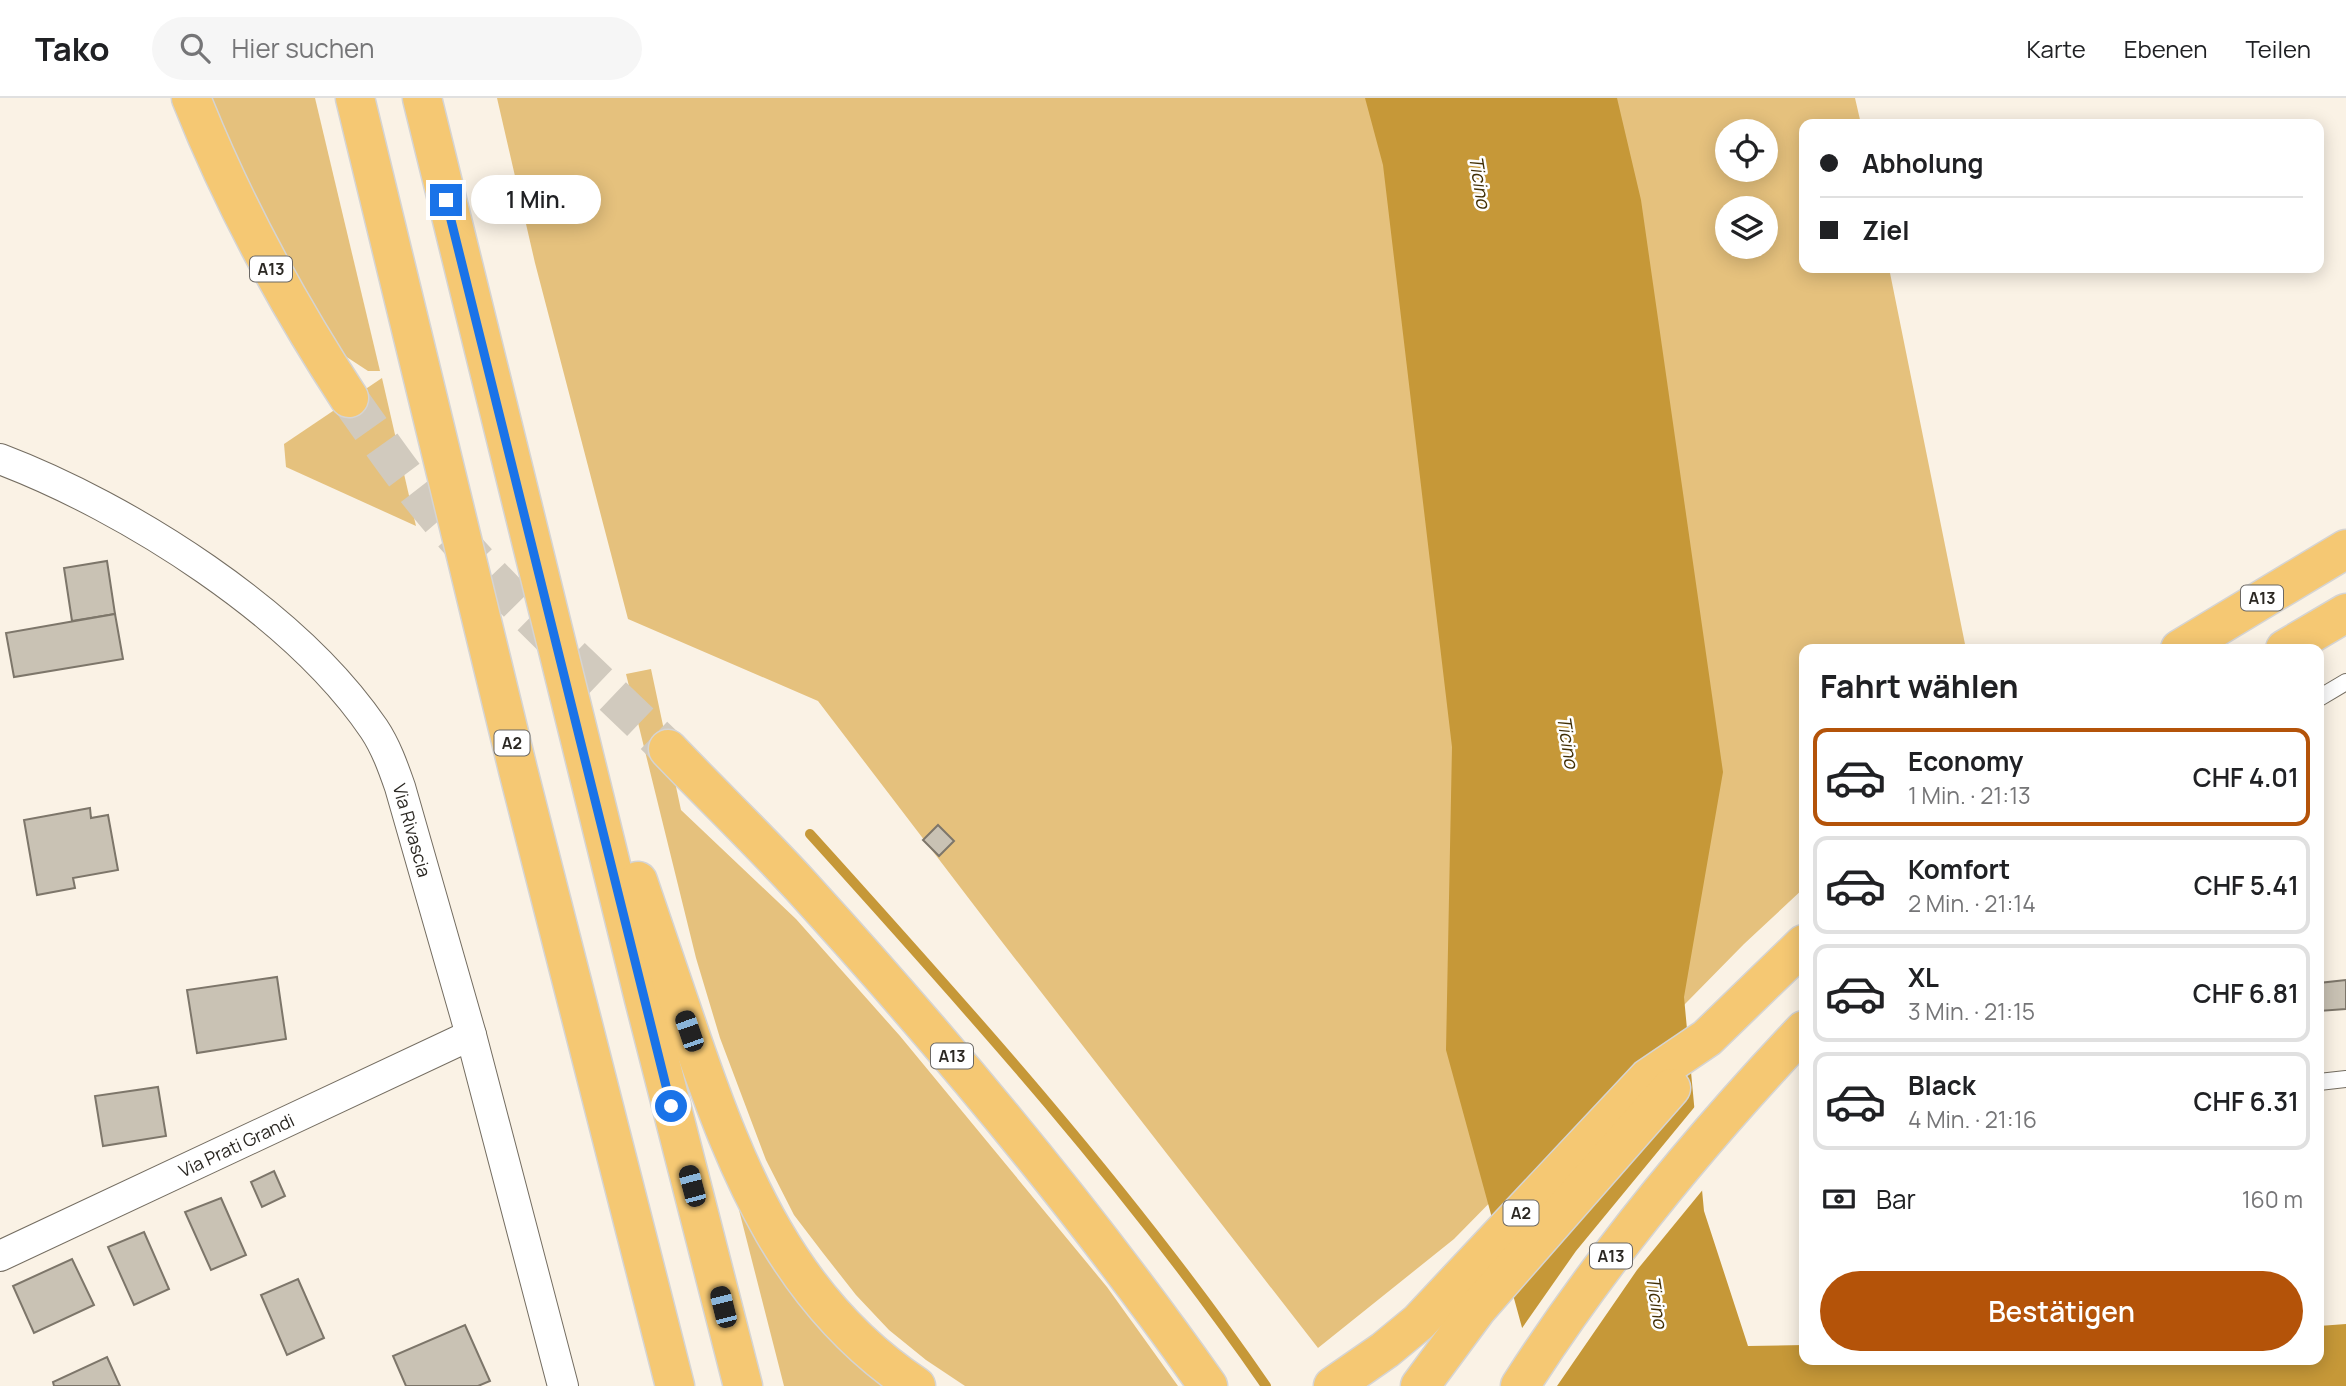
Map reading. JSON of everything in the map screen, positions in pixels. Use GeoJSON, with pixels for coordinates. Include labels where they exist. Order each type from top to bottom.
{"type":"FeatureCollection","features":[{"type":"Feature","properties":{"kind":"highway","name":"A13"},"geometry":{"type":"LineString","coordinates":[[191,98],[231,193],[315,346],[349,398]]}},
{"type":"Feature","properties":{"kind":"highway","name":"A2"},"geometry":{"type":"LineString","coordinates":[[355,98],[518,770],[676,1386]]}},
{"type":"Feature","properties":{"kind":"highway"},"geometry":{"type":"LineString","coordinates":[[422,98],[644,999],[743,1386]]}},
{"type":"Feature","properties":{"kind":"highway","name":"A13"},"geometry":{"type":"LineString","coordinates":[[2188,644],[2346,549]]}},
{"type":"Feature","properties":{"kind":"highway"},"geometry":{"type":"LineString","coordinates":[[2293,644],[2346,613]]}},
{"type":"Feature","properties":{"kind":"highway"},"geometry":{"type":"LineString","coordinates":[[558,648],[715,1108],[752,1195],[808,1285],[852,1335],[916,1386]]}},
{"type":"Feature","properties":{"kind":"highway","name":"A13"},"geometry":{"type":"LineString","coordinates":[[668,749],[799,883],[978,1086],[1080,1211],[1208,1386]]}},
{"type":"Feature","properties":{"kind":"highway"},"geometry":{"type":"LineString","coordinates":[[1707,1038],[1799,949]]}},
{"type":"Feature","properties":{"kind":"highway","name":"A13"},"geometry":{"type":"LineString","coordinates":[[1520,1386],[1578,1300],[1670,1181],[1799,1035]]}},
{"type":"Feature","properties":{"kind":"highway","name":"A2"},"geometry":{"type":"LineString","coordinates":[[1333,1386],[1385,1350],[1419,1322],[1648,1078],[1707,1038]]}},
{"type":"Feature","properties":{"kind":"highway","name":"A2"},"geometry":{"type":"LineString","coordinates":[[1420,1386],[1477,1309],[1665,1098],[1707,1038]]}},
{"type":"Feature","properties":{"kind":"street","name":"Via Rivascia"},"geometry":{"type":"LineString","coordinates":[[0,459],[119,515],[217,576],[308,651],[343,689],[375,730],[390,759],[471,1035],[563,1386]]}},
{"type":"Feature","properties":{"kind":"street","name":"Via Prati Grandi"},"geometry":{"type":"LineString","coordinates":[[0,1256],[471,1035]]}},
{"type":"Feature","properties":{"kind":"lane"},"geometry":{"type":"LineString","coordinates":[[2324,695],[2346,682]]}},
{"type":"Feature","properties":{"kind":"lane"},"geometry":{"type":"LineString","coordinates":[[2324,1081],[2346,1079]]}},
{"type":"Feature","properties":{"kind":"shaded area"},"geometry":{"type":"Polygon","coordinates":[[[206,98],[315,98],[380,371],[368,371],[333,348],[299,291],[206,98]]]}},
{"type":"Feature","properties":{"kind":"shaded area"},"geometry":{"type":"Polygon","coordinates":[[[497,98],[1855,98],[1860,119],[1799,119],[1799,273],[1890,273],[1965,644],[1799,644],[1799,893],[1744,944],[1454,1239],[1318,1348],[818,701],[628,619],[535,263],[497,98]]]}},
{"type":"Feature","properties":{"kind":"shaded area"},"geometry":{"type":"Polygon","coordinates":[[[382,378],[416,526],[286,467],[284,444],[382,378]]]}},
{"type":"Feature","properties":{"kind":"shaded area"},"geometry":{"type":"Polygon","coordinates":[[[651,669],[681,810],[796,919],[900,1036],[1107,1287],[1178,1386],[965,1386],[926,1360],[889,1330],[856,1295],[794,1215],[766,1160],[720,1038],[696,958],[626,674],[651,669]]]}},
{"type":"Feature","properties":{"kind":"shaded area"},"geometry":{"type":"Polygon","coordinates":[[[739,1210],[784,1277],[888,1386],[784,1386],[739,1210]]]}},
{"type":"Feature","properties":{"kind":"water","name":"Ticino"},"geometry":{"type":"Polygon","coordinates":[[[1365,98],[1617,98],[1641,200],[1723,772],[1684,997],[1704,1211],[1748,1346],[1799,1345],[1799,1365],[2324,1365],[2324,1326],[2346,1324],[2346,1386],[1538,1386],[1446,1050],[1452,747],[1383,165],[1365,98]]]}},
{"type":"Feature","properties":{"kind":"pier"},"geometry":{"type":"Polygon","coordinates":[[[1697,1104],[1705,1187],[1637,1270],[1557,1386],[1535,1386],[1520,1331],[1576,1251],[1697,1104]]]}},
{"type":"Feature","properties":{"kind":"building"},"geometry":{"type":"Polygon","coordinates":[[[107,561],[115,614],[72,621],[64,568],[107,561]]]}},
{"type":"Feature","properties":{"kind":"building"},"geometry":{"type":"Polygon","coordinates":[[[115,614],[123,659],[14,677],[6,633],[115,614]]]}},
{"type":"Feature","properties":{"kind":"building"},"geometry":{"type":"Polygon","coordinates":[[[90,808],[91,818],[108,815],[118,870],[73,878],[75,888],[37,895],[24,820],[90,808]]]}},
{"type":"Feature","properties":{"kind":"building"},"geometry":{"type":"Polygon","coordinates":[[[938,825],[954,841],[939,856],[923,840],[938,825]]]}},
{"type":"Feature","properties":{"kind":"building"},"geometry":{"type":"Polygon","coordinates":[[[277,977],[286,1039],[197,1053],[187,990],[277,977]]]}},
{"type":"Feature","properties":{"kind":"building"},"geometry":{"type":"Polygon","coordinates":[[[2346,980],[2346,1009],[2324,1011],[2324,982],[2346,980]]]}},
{"type":"Feature","properties":{"kind":"building"},"geometry":{"type":"Polygon","coordinates":[[[158,1087],[166,1136],[103,1146],[95,1096],[158,1087]]]}},
{"type":"Feature","properties":{"kind":"building"},"geometry":{"type":"Polygon","coordinates":[[[274,1171],[285,1196],[262,1207],[251,1182],[274,1171]]]}},
{"type":"Feature","properties":{"kind":"building"},"geometry":{"type":"Polygon","coordinates":[[[221,1198],[246,1255],[211,1270],[185,1212],[221,1198]]]}},
{"type":"Feature","properties":{"kind":"building"},"geometry":{"type":"Polygon","coordinates":[[[144,1232],[169,1289],[134,1305],[108,1247],[144,1232]]]}},
{"type":"Feature","properties":{"kind":"building"},"geometry":{"type":"Polygon","coordinates":[[[72,1259],[94,1305],[34,1333],[13,1286],[72,1259]]]}},
{"type":"Feature","properties":{"kind":"building"},"geometry":{"type":"Polygon","coordinates":[[[298,1279],[324,1338],[287,1355],[261,1295],[298,1279]]]}},
{"type":"Feature","properties":{"kind":"building"},"geometry":{"type":"Polygon","coordinates":[[[465,1325],[490,1381],[478,1386],[406,1386],[393,1356],[465,1325]]]}},
{"type":"Feature","properties":{"kind":"building"},"geometry":{"type":"Polygon","coordinates":[[[107,1357],[120,1386],[54,1386],[53,1382],[107,1357]]]}},
{"type":"Feature","properties":{"kind":"waterway"},"geometry":{"type":"LineString","coordinates":[[810,834],[930,967],[1105,1172],[1214,1313],[1266,1386]]}},
{"type":"Feature","properties":{"kind":"tunnel"},"geometry":{"type":"LineString","coordinates":[[349,398],[422,498],[475,559],[668,749]]}},
{"type":"Feature","properties":{"kind":"route"},"geometry":{"type":"LineString","coordinates":[[446,200],[671,1106]]}}]}
